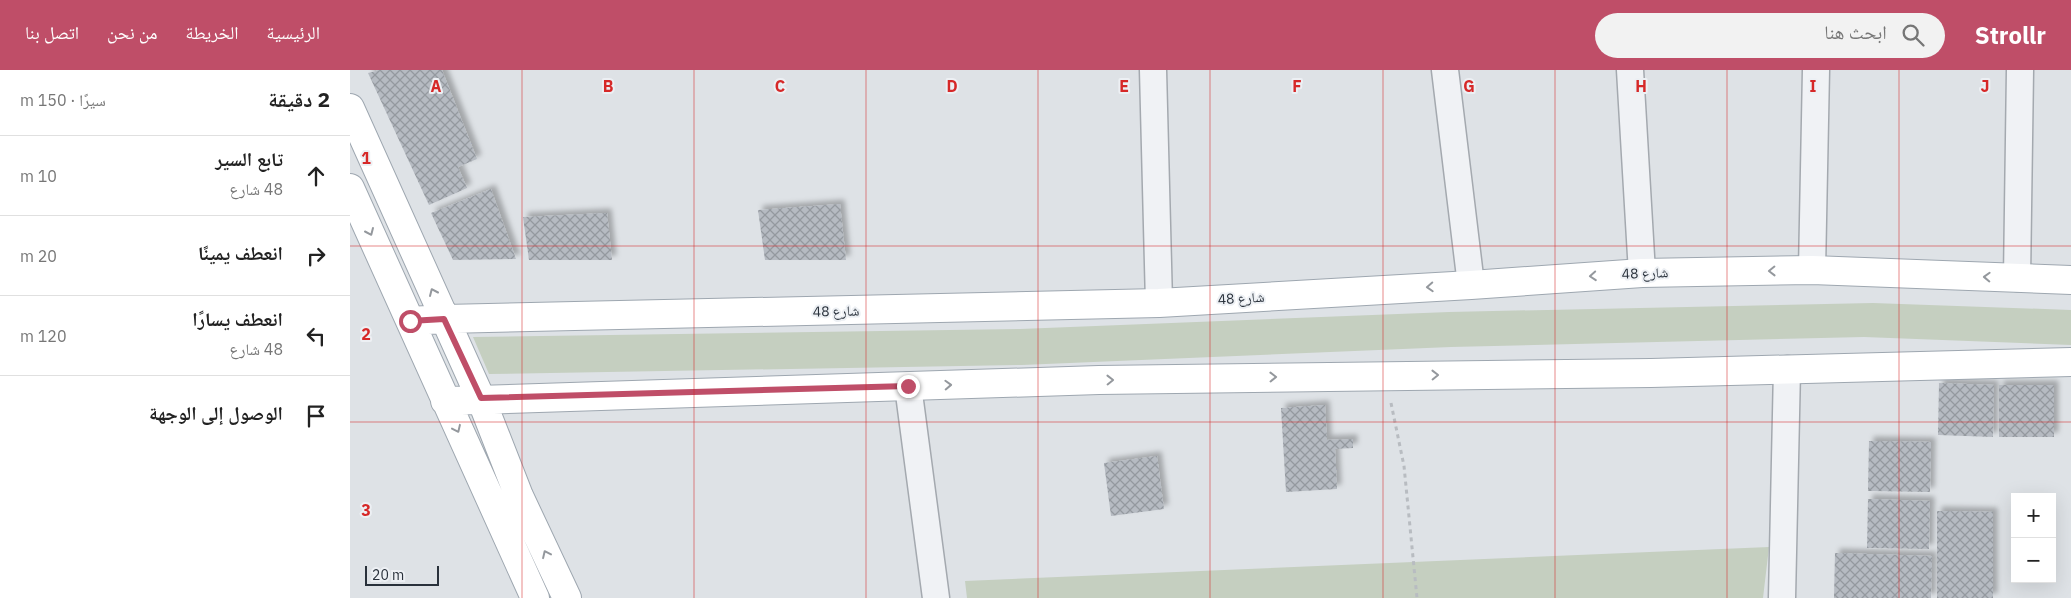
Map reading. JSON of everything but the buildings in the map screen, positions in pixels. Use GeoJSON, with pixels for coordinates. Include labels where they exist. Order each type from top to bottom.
{"type":"FeatureCollection","features":[{"type":"Feature","properties":{"kind":"main road"},"geometry":{"type":"LineString","coordinates":[[350,108],[481,398],[519,496],[567,598]]}},
{"type":"Feature","properties":{"kind":"main road"},"geometry":{"type":"LineString","coordinates":[[350,188],[444,401],[535,598]]}},
{"type":"Feature","properties":{"kind":"main road","name":"48 شارع"},"geometry":{"type":"LineString","coordinates":[[410,321],[1159,303],[1642,273],[1812,270],[2071,280]]}},
{"type":"Feature","properties":{"kind":"main road"},"geometry":{"type":"LineString","coordinates":[[444,401],[481,398],[908,386],[1385,375],[1651,373],[2071,362]]}},
{"type":"Feature","properties":{"kind":"street"},"geometry":{"type":"LineString","coordinates":[[1153,70],[1159,303]]}},
{"type":"Feature","properties":{"kind":"street"},"geometry":{"type":"LineString","coordinates":[[1445,70],[1471,285]]}},
{"type":"Feature","properties":{"kind":"street"},"geometry":{"type":"LineString","coordinates":[[1630,70],[1642,273]]}},
{"type":"Feature","properties":{"kind":"street"},"geometry":{"type":"LineString","coordinates":[[1812,270],[1816,70]]}},
{"type":"Feature","properties":{"kind":"street"},"geometry":{"type":"LineString","coordinates":[[2017,278],[2020,70]]}},
{"type":"Feature","properties":{"kind":"street"},"geometry":{"type":"LineString","coordinates":[[1782,598],[1787,369]]}},
{"type":"Feature","properties":{"kind":"street"},"geometry":{"type":"LineString","coordinates":[[908,386],[936,598]]}},
{"type":"Feature","properties":{"kind":"path"},"geometry":{"type":"LineString","coordinates":[[1385,375],[1404,466],[1417,598]]}},
{"type":"Feature","properties":{"kind":"green space"},"geometry":{"type":"Polygon","coordinates":[[[1873,303],[2071,310],[2071,345],[1864,337],[1451,347],[1022,365],[489,374],[473,337],[1020,329],[1449,312],[1873,303]]]}},
{"type":"Feature","properties":{"kind":"green space"},"geometry":{"type":"Polygon","coordinates":[[[1769,547],[1763,598],[967,598],[965,581],[1769,547]]]}},
{"type":"Feature","properties":{"kind":"route"},"geometry":{"type":"LineString","coordinates":[[410,321],[444,319],[481,398],[908,386]]}}]}
